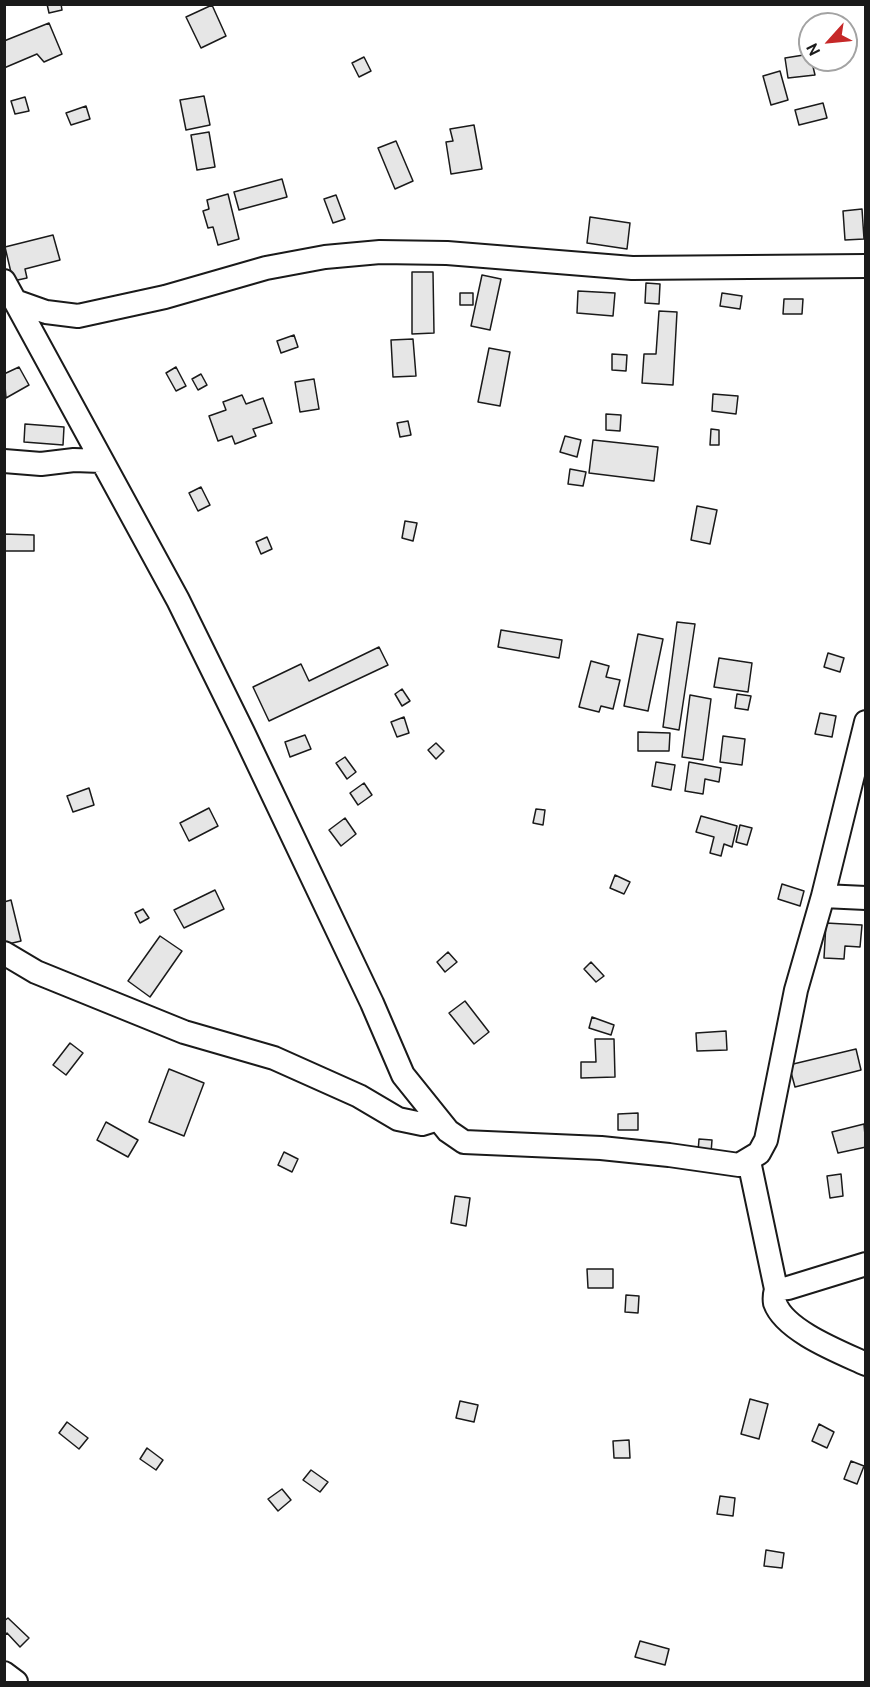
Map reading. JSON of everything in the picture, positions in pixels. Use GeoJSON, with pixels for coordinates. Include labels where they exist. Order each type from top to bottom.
{"type":"FeatureCollection","features":[{"type":"Feature","properties":{"kind":"street"},"geometry":{"type":"LineString","coordinates":[[15,301],[46,312],[78,316],[165,297],[266,268],[325,257],[380,252],[447,253],[632,268],[866,266]]}},
{"type":"Feature","properties":{"kind":"street"},"geometry":{"type":"LineString","coordinates":[[4,280],[178,600],[372,1003],[403,1075],[448,1131],[464,1142],[601,1148],[739,1165],[759,1153],[766,1140],[796,990],[823,896],[866,722]]}},
{"type":"Feature","properties":{"kind":"street"},"geometry":{"type":"LineString","coordinates":[[4,461],[41,464],[74,460],[101,461]]}},
{"type":"Feature","properties":{"kind":"street"},"geometry":{"type":"LineString","coordinates":[[823,896],[866,898]]}},
{"type":"Feature","properties":{"kind":"street"},"geometry":{"type":"LineString","coordinates":[[4,954],[36,972],[184,1032],[273,1058],[359,1096],[398,1119],[422,1124],[438,1119]]}},
{"type":"Feature","properties":{"kind":"street"},"geometry":{"type":"LineString","coordinates":[[749,1161],[776,1288],[774,1300],[780,1313],[794,1326],[831,1348],[866,1364]]}},
{"type":"Feature","properties":{"kind":"street"},"geometry":{"type":"LineString","coordinates":[[776,1288],[788,1287],[866,1264]]}},
{"type":"Feature","properties":{"kind":"street"},"geometry":{"type":"LineString","coordinates":[[4,1672],[16,1683]]}},
{"type":"Feature","properties":{"kind":"building"},"geometry":{"type":"Polygon","coordinates":[[[47,4],[61,4],[62,10],[49,13],[47,4]]]}},
{"type":"Feature","properties":{"kind":"building"},"geometry":{"type":"Polygon","coordinates":[[[212,5],[226,36],[201,48],[186,17],[212,5]]]}},
{"type":"Feature","properties":{"kind":"building"},"geometry":{"type":"Polygon","coordinates":[[[49,23],[62,54],[44,62],[37,54],[4,68],[4,41],[49,23]]]}},
{"type":"Feature","properties":{"kind":"building"},"geometry":{"type":"Polygon","coordinates":[[[798,56],[798,72],[814,72],[815,75],[788,78],[785,58],[798,56]]]}},
{"type":"Feature","properties":{"kind":"building"},"geometry":{"type":"Polygon","coordinates":[[[364,57],[371,71],[359,77],[352,63],[364,57]]]}},
{"type":"Feature","properties":{"kind":"building"},"geometry":{"type":"Polygon","coordinates":[[[780,71],[788,100],[771,105],[763,76],[780,71]]]}},
{"type":"Feature","properties":{"kind":"building"},"geometry":{"type":"Polygon","coordinates":[[[204,96],[210,125],[186,130],[180,100],[204,96]]]}},
{"type":"Feature","properties":{"kind":"building"},"geometry":{"type":"Polygon","coordinates":[[[25,97],[29,111],[15,114],[11,101],[25,97]]]}},
{"type":"Feature","properties":{"kind":"building"},"geometry":{"type":"Polygon","coordinates":[[[823,103],[827,118],[799,125],[795,110],[823,103]]]}},
{"type":"Feature","properties":{"kind":"building"},"geometry":{"type":"Polygon","coordinates":[[[86,106],[90,119],[71,125],[66,113],[86,106]]]}},
{"type":"Feature","properties":{"kind":"building"},"geometry":{"type":"Polygon","coordinates":[[[474,125],[482,169],[451,174],[446,142],[453,141],[450,129],[474,125]]]}},
{"type":"Feature","properties":{"kind":"building"},"geometry":{"type":"Polygon","coordinates":[[[209,132],[215,167],[197,170],[191,135],[209,132]]]}},
{"type":"Feature","properties":{"kind":"building"},"geometry":{"type":"Polygon","coordinates":[[[396,141],[413,181],[395,189],[378,148],[396,141]]]}},
{"type":"Feature","properties":{"kind":"building"},"geometry":{"type":"Polygon","coordinates":[[[282,179],[287,197],[239,210],[234,192],[282,179]]]}},
{"type":"Feature","properties":{"kind":"building"},"geometry":{"type":"Polygon","coordinates":[[[228,194],[239,239],[218,245],[213,227],[208,228],[203,211],[209,209],[207,200],[228,194]]]}},
{"type":"Feature","properties":{"kind":"building"},"geometry":{"type":"Polygon","coordinates":[[[336,195],[345,219],[333,223],[324,199],[336,195]]]}},
{"type":"Feature","properties":{"kind":"building"},"geometry":{"type":"Polygon","coordinates":[[[862,209],[864,239],[845,240],[843,211],[862,209]]]}},
{"type":"Feature","properties":{"kind":"building"},"geometry":{"type":"Polygon","coordinates":[[[590,217],[630,223],[627,249],[587,243],[590,217]]]}},
{"type":"Feature","properties":{"kind":"building"},"geometry":{"type":"Polygon","coordinates":[[[53,235],[60,260],[25,269],[27,278],[13,281],[5,247],[53,235]]]}},
{"type":"Feature","properties":{"kind":"building"},"geometry":{"type":"Polygon","coordinates":[[[412,272],[433,272],[434,333],[412,334],[412,272]]]}},
{"type":"Feature","properties":{"kind":"building"},"geometry":{"type":"Polygon","coordinates":[[[482,275],[501,279],[490,330],[471,326],[482,275]]]}},
{"type":"Feature","properties":{"kind":"building"},"geometry":{"type":"Polygon","coordinates":[[[646,283],[660,284],[659,304],[645,303],[646,283]]]}},
{"type":"Feature","properties":{"kind":"building"},"geometry":{"type":"Polygon","coordinates":[[[578,291],[615,293],[613,316],[577,313],[578,291]]]}},
{"type":"Feature","properties":{"kind":"building"},"geometry":{"type":"Polygon","coordinates":[[[460,293],[473,293],[473,305],[460,305],[460,293]]]}},
{"type":"Feature","properties":{"kind":"building"},"geometry":{"type":"Polygon","coordinates":[[[722,293],[742,296],[740,309],[720,306],[722,293]]]}},
{"type":"Feature","properties":{"kind":"building"},"geometry":{"type":"Polygon","coordinates":[[[784,299],[803,299],[802,314],[783,314],[784,299]]]}},
{"type":"Feature","properties":{"kind":"building"},"geometry":{"type":"Polygon","coordinates":[[[659,311],[677,312],[673,385],[642,383],[644,354],[656,354],[659,311]]]}},
{"type":"Feature","properties":{"kind":"building"},"geometry":{"type":"Polygon","coordinates":[[[294,335],[298,347],[281,353],[277,341],[294,335]]]}},
{"type":"Feature","properties":{"kind":"building"},"geometry":{"type":"Polygon","coordinates":[[[413,339],[416,376],[393,377],[391,340],[413,339]]]}},
{"type":"Feature","properties":{"kind":"building"},"geometry":{"type":"Polygon","coordinates":[[[489,348],[510,352],[500,406],[478,402],[489,348]]]}},
{"type":"Feature","properties":{"kind":"building"},"geometry":{"type":"Polygon","coordinates":[[[612,354],[627,355],[626,371],[612,370],[612,354]]]}},
{"type":"Feature","properties":{"kind":"building"},"geometry":{"type":"Polygon","coordinates":[[[19,367],[29,385],[6,398],[4,374],[19,367]]]}},
{"type":"Feature","properties":{"kind":"building"},"geometry":{"type":"Polygon","coordinates":[[[176,367],[186,386],[176,391],[166,373],[176,367]]]}},
{"type":"Feature","properties":{"kind":"building"},"geometry":{"type":"Polygon","coordinates":[[[201,374],[207,385],[198,390],[192,379],[201,374]]]}},
{"type":"Feature","properties":{"kind":"building"},"geometry":{"type":"Polygon","coordinates":[[[314,379],[319,409],[300,412],[295,382],[314,379]]]}},
{"type":"Feature","properties":{"kind":"building"},"geometry":{"type":"Polygon","coordinates":[[[713,394],[738,396],[736,414],[712,411],[713,394]]]}},
{"type":"Feature","properties":{"kind":"building"},"geometry":{"type":"Polygon","coordinates":[[[242,395],[246,404],[263,398],[272,423],[253,429],[256,436],[235,444],[232,436],[218,441],[209,416],[226,410],[223,402],[242,395]]]}},
{"type":"Feature","properties":{"kind":"building"},"geometry":{"type":"Polygon","coordinates":[[[606,414],[621,415],[620,431],[606,430],[606,414]]]}},
{"type":"Feature","properties":{"kind":"building"},"geometry":{"type":"Polygon","coordinates":[[[408,421],[411,435],[400,437],[397,423],[408,421]]]}},
{"type":"Feature","properties":{"kind":"building"},"geometry":{"type":"Polygon","coordinates":[[[25,424],[64,427],[63,445],[24,442],[25,424]]]}},
{"type":"Feature","properties":{"kind":"building"},"geometry":{"type":"Polygon","coordinates":[[[711,429],[719,430],[719,445],[710,445],[711,429]]]}},
{"type":"Feature","properties":{"kind":"building"},"geometry":{"type":"Polygon","coordinates":[[[565,436],[581,440],[577,457],[560,452],[565,436]]]}},
{"type":"Feature","properties":{"kind":"building"},"geometry":{"type":"Polygon","coordinates":[[[593,440],[658,447],[654,481],[589,473],[593,440]]]}},
{"type":"Feature","properties":{"kind":"building"},"geometry":{"type":"Polygon","coordinates":[[[570,469],[586,472],[583,486],[568,484],[570,469]]]}},
{"type":"Feature","properties":{"kind":"building"},"geometry":{"type":"Polygon","coordinates":[[[201,487],[210,505],[198,511],[189,493],[201,487]]]}},
{"type":"Feature","properties":{"kind":"building"},"geometry":{"type":"Polygon","coordinates":[[[697,506],[717,510],[710,544],[691,540],[697,506]]]}},
{"type":"Feature","properties":{"kind":"building"},"geometry":{"type":"Polygon","coordinates":[[[405,521],[417,523],[413,541],[402,538],[405,521]]]}},
{"type":"Feature","properties":{"kind":"building"},"geometry":{"type":"Polygon","coordinates":[[[4,534],[34,535],[34,551],[4,551],[4,534]]]}},
{"type":"Feature","properties":{"kind":"building"},"geometry":{"type":"Polygon","coordinates":[[[267,537],[272,549],[261,554],[256,542],[267,537]]]}},
{"type":"Feature","properties":{"kind":"building"},"geometry":{"type":"Polygon","coordinates":[[[677,622],[695,624],[679,730],[663,727],[677,622]]]}},
{"type":"Feature","properties":{"kind":"building"},"geometry":{"type":"Polygon","coordinates":[[[501,630],[562,640],[559,658],[498,647],[501,630]]]}},
{"type":"Feature","properties":{"kind":"building"},"geometry":{"type":"Polygon","coordinates":[[[638,634],[663,639],[648,711],[624,706],[638,634]]]}},
{"type":"Feature","properties":{"kind":"building"},"geometry":{"type":"Polygon","coordinates":[[[379,647],[388,665],[269,721],[253,687],[301,664],[309,681],[379,647]]]}},
{"type":"Feature","properties":{"kind":"building"},"geometry":{"type":"Polygon","coordinates":[[[828,653],[844,658],[840,672],[824,667],[828,653]]]}},
{"type":"Feature","properties":{"kind":"building"},"geometry":{"type":"Polygon","coordinates":[[[719,658],[752,663],[748,692],[714,687],[719,658]]]}},
{"type":"Feature","properties":{"kind":"building"},"geometry":{"type":"Polygon","coordinates":[[[591,661],[609,666],[606,677],[620,680],[613,709],[601,706],[599,712],[579,707],[591,661]]]}},
{"type":"Feature","properties":{"kind":"building"},"geometry":{"type":"Polygon","coordinates":[[[402,689],[410,701],[402,706],[395,694],[402,689]]]}},
{"type":"Feature","properties":{"kind":"building"},"geometry":{"type":"Polygon","coordinates":[[[737,694],[751,696],[748,710],[735,708],[737,694]]]}},
{"type":"Feature","properties":{"kind":"building"},"geometry":{"type":"Polygon","coordinates":[[[690,695],[711,699],[703,760],[682,757],[690,695]]]}},
{"type":"Feature","properties":{"kind":"building"},"geometry":{"type":"Polygon","coordinates":[[[820,713],[836,716],[832,737],[815,734],[820,713]]]}},
{"type":"Feature","properties":{"kind":"building"},"geometry":{"type":"Polygon","coordinates":[[[404,717],[409,733],[397,737],[391,722],[404,717]]]}},
{"type":"Feature","properties":{"kind":"building"},"geometry":{"type":"Polygon","coordinates":[[[638,732],[670,733],[669,751],[638,751],[638,732]]]}},
{"type":"Feature","properties":{"kind":"building"},"geometry":{"type":"Polygon","coordinates":[[[305,735],[311,749],[290,757],[285,742],[305,735]]]}},
{"type":"Feature","properties":{"kind":"building"},"geometry":{"type":"Polygon","coordinates":[[[723,736],[745,739],[742,765],[720,762],[723,736]]]}},
{"type":"Feature","properties":{"kind":"building"},"geometry":{"type":"Polygon","coordinates":[[[436,743],[444,751],[436,759],[428,750],[436,743]]]}},
{"type":"Feature","properties":{"kind":"building"},"geometry":{"type":"Polygon","coordinates":[[[345,757],[356,772],[347,779],[336,763],[345,757]]]}},
{"type":"Feature","properties":{"kind":"building"},"geometry":{"type":"Polygon","coordinates":[[[656,762],[675,765],[671,790],[652,786],[656,762]]]}},
{"type":"Feature","properties":{"kind":"building"},"geometry":{"type":"Polygon","coordinates":[[[689,762],[721,768],[719,782],[705,779],[703,794],[685,791],[689,762]]]}},
{"type":"Feature","properties":{"kind":"building"},"geometry":{"type":"Polygon","coordinates":[[[364,783],[372,795],[358,805],[350,793],[364,783]]]}},
{"type":"Feature","properties":{"kind":"building"},"geometry":{"type":"Polygon","coordinates":[[[89,788],[94,805],[73,812],[67,796],[89,788]]]}},
{"type":"Feature","properties":{"kind":"building"},"geometry":{"type":"Polygon","coordinates":[[[209,808],[218,826],[189,841],[180,823],[209,808]]]}},
{"type":"Feature","properties":{"kind":"building"},"geometry":{"type":"Polygon","coordinates":[[[536,809],[545,810],[543,825],[533,823],[536,809]]]}},
{"type":"Feature","properties":{"kind":"building"},"geometry":{"type":"Polygon","coordinates":[[[701,816],[737,826],[732,847],[724,844],[721,856],[710,853],[714,837],[696,832],[701,816]]]}},
{"type":"Feature","properties":{"kind":"building"},"geometry":{"type":"Polygon","coordinates":[[[345,818],[356,834],[341,846],[329,830],[345,818]]]}},
{"type":"Feature","properties":{"kind":"building"},"geometry":{"type":"Polygon","coordinates":[[[740,825],[752,828],[747,845],[736,842],[740,825]]]}},
{"type":"Feature","properties":{"kind":"building"},"geometry":{"type":"Polygon","coordinates":[[[615,875],[630,882],[624,894],[610,888],[615,875]]]}},
{"type":"Feature","properties":{"kind":"building"},"geometry":{"type":"Polygon","coordinates":[[[782,884],[804,891],[800,906],[778,899],[782,884]]]}},
{"type":"Feature","properties":{"kind":"building"},"geometry":{"type":"Polygon","coordinates":[[[215,890],[224,909],[184,928],[174,910],[215,890]]]}},
{"type":"Feature","properties":{"kind":"building"},"geometry":{"type":"Polygon","coordinates":[[[11,900],[21,941],[4,945],[4,902],[11,900]]]}},
{"type":"Feature","properties":{"kind":"building"},"geometry":{"type":"Polygon","coordinates":[[[143,909],[149,918],[140,923],[135,913],[143,909]]]}},
{"type":"Feature","properties":{"kind":"building"},"geometry":{"type":"Polygon","coordinates":[[[826,923],[862,925],[860,947],[845,946],[844,959],[824,958],[826,923]]]}},
{"type":"Feature","properties":{"kind":"building"},"geometry":{"type":"Polygon","coordinates":[[[160,936],[182,951],[150,997],[128,981],[160,936]]]}},
{"type":"Feature","properties":{"kind":"building"},"geometry":{"type":"Polygon","coordinates":[[[448,952],[457,962],[445,972],[437,962],[448,952]]]}},
{"type":"Feature","properties":{"kind":"building"},"geometry":{"type":"Polygon","coordinates":[[[591,962],[604,976],[596,982],[584,969],[591,962]]]}},
{"type":"Feature","properties":{"kind":"building"},"geometry":{"type":"Polygon","coordinates":[[[465,1001],[489,1032],[474,1044],[449,1013],[465,1001]]]}},
{"type":"Feature","properties":{"kind":"building"},"geometry":{"type":"Polygon","coordinates":[[[592,1017],[614,1025],[611,1035],[589,1028],[592,1017]]]}},
{"type":"Feature","properties":{"kind":"building"},"geometry":{"type":"Polygon","coordinates":[[[726,1031],[727,1050],[697,1051],[696,1033],[726,1031]]]}},
{"type":"Feature","properties":{"kind":"building"},"geometry":{"type":"Polygon","coordinates":[[[595,1039],[614,1039],[615,1077],[581,1078],[581,1062],[596,1062],[595,1039]]]}},
{"type":"Feature","properties":{"kind":"building"},"geometry":{"type":"Polygon","coordinates":[[[70,1043],[83,1053],[66,1075],[53,1065],[70,1043]]]}},
{"type":"Feature","properties":{"kind":"building"},"geometry":{"type":"Polygon","coordinates":[[[856,1049],[861,1070],[795,1087],[789,1065],[856,1049]]]}},
{"type":"Feature","properties":{"kind":"building"},"geometry":{"type":"Polygon","coordinates":[[[169,1069],[204,1083],[184,1136],[149,1122],[169,1069]]]}},
{"type":"Feature","properties":{"kind":"building"},"geometry":{"type":"Polygon","coordinates":[[[638,1113],[638,1130],[618,1130],[618,1114],[638,1113]]]}},
{"type":"Feature","properties":{"kind":"building"},"geometry":{"type":"Polygon","coordinates":[[[106,1122],[138,1140],[128,1157],[97,1140],[106,1122]]]}},
{"type":"Feature","properties":{"kind":"building"},"geometry":{"type":"Polygon","coordinates":[[[864,1124],[866,1147],[838,1153],[832,1132],[864,1124]]]}},
{"type":"Feature","properties":{"kind":"building"},"geometry":{"type":"Polygon","coordinates":[[[699,1139],[712,1140],[711,1153],[698,1152],[699,1139]]]}},
{"type":"Feature","properties":{"kind":"building"},"geometry":{"type":"Polygon","coordinates":[[[284,1152],[298,1159],[292,1172],[278,1165],[284,1152]]]}},
{"type":"Feature","properties":{"kind":"building"},"geometry":{"type":"Polygon","coordinates":[[[841,1174],[843,1196],[830,1198],[827,1176],[841,1174]]]}},
{"type":"Feature","properties":{"kind":"building"},"geometry":{"type":"Polygon","coordinates":[[[455,1196],[470,1198],[466,1226],[451,1223],[455,1196]]]}},
{"type":"Feature","properties":{"kind":"building"},"geometry":{"type":"Polygon","coordinates":[[[587,1269],[613,1269],[613,1288],[588,1288],[587,1269]]]}},
{"type":"Feature","properties":{"kind":"building"},"geometry":{"type":"Polygon","coordinates":[[[626,1295],[639,1296],[638,1313],[625,1312],[626,1295]]]}},
{"type":"Feature","properties":{"kind":"building"},"geometry":{"type":"Polygon","coordinates":[[[750,1399],[768,1404],[759,1439],[741,1434],[750,1399]]]}},
{"type":"Feature","properties":{"kind":"building"},"geometry":{"type":"Polygon","coordinates":[[[460,1401],[478,1405],[474,1422],[456,1418],[460,1401]]]}},
{"type":"Feature","properties":{"kind":"building"},"geometry":{"type":"Polygon","coordinates":[[[67,1422],[88,1438],[79,1449],[59,1433],[67,1422]]]}},
{"type":"Feature","properties":{"kind":"building"},"geometry":{"type":"Polygon","coordinates":[[[819,1424],[834,1432],[827,1448],[812,1441],[819,1424]]]}},
{"type":"Feature","properties":{"kind":"building"},"geometry":{"type":"Polygon","coordinates":[[[629,1440],[630,1458],[614,1458],[613,1441],[629,1440]]]}},
{"type":"Feature","properties":{"kind":"building"},"geometry":{"type":"Polygon","coordinates":[[[147,1448],[163,1460],[156,1470],[140,1459],[147,1448]]]}},
{"type":"Feature","properties":{"kind":"building"},"geometry":{"type":"Polygon","coordinates":[[[851,1461],[864,1466],[857,1484],[844,1479],[851,1461]]]}},
{"type":"Feature","properties":{"kind":"building"},"geometry":{"type":"Polygon","coordinates":[[[311,1470],[328,1482],[320,1492],[303,1480],[311,1470]]]}},
{"type":"Feature","properties":{"kind":"building"},"geometry":{"type":"Polygon","coordinates":[[[282,1489],[291,1500],[278,1511],[268,1499],[282,1489]]]}},
{"type":"Feature","properties":{"kind":"building"},"geometry":{"type":"Polygon","coordinates":[[[720,1496],[735,1498],[733,1516],[717,1514],[720,1496]]]}},
{"type":"Feature","properties":{"kind":"building"},"geometry":{"type":"Polygon","coordinates":[[[766,1550],[784,1553],[782,1568],[764,1566],[766,1550]]]}},
{"type":"Feature","properties":{"kind":"building"},"geometry":{"type":"Polygon","coordinates":[[[8,1618],[29,1638],[20,1647],[7,1633],[4,1636],[4,1621],[8,1618]]]}},
{"type":"Feature","properties":{"kind":"building"},"geometry":{"type":"Polygon","coordinates":[[[640,1641],[669,1649],[665,1665],[635,1657],[640,1641]]]}}]}
